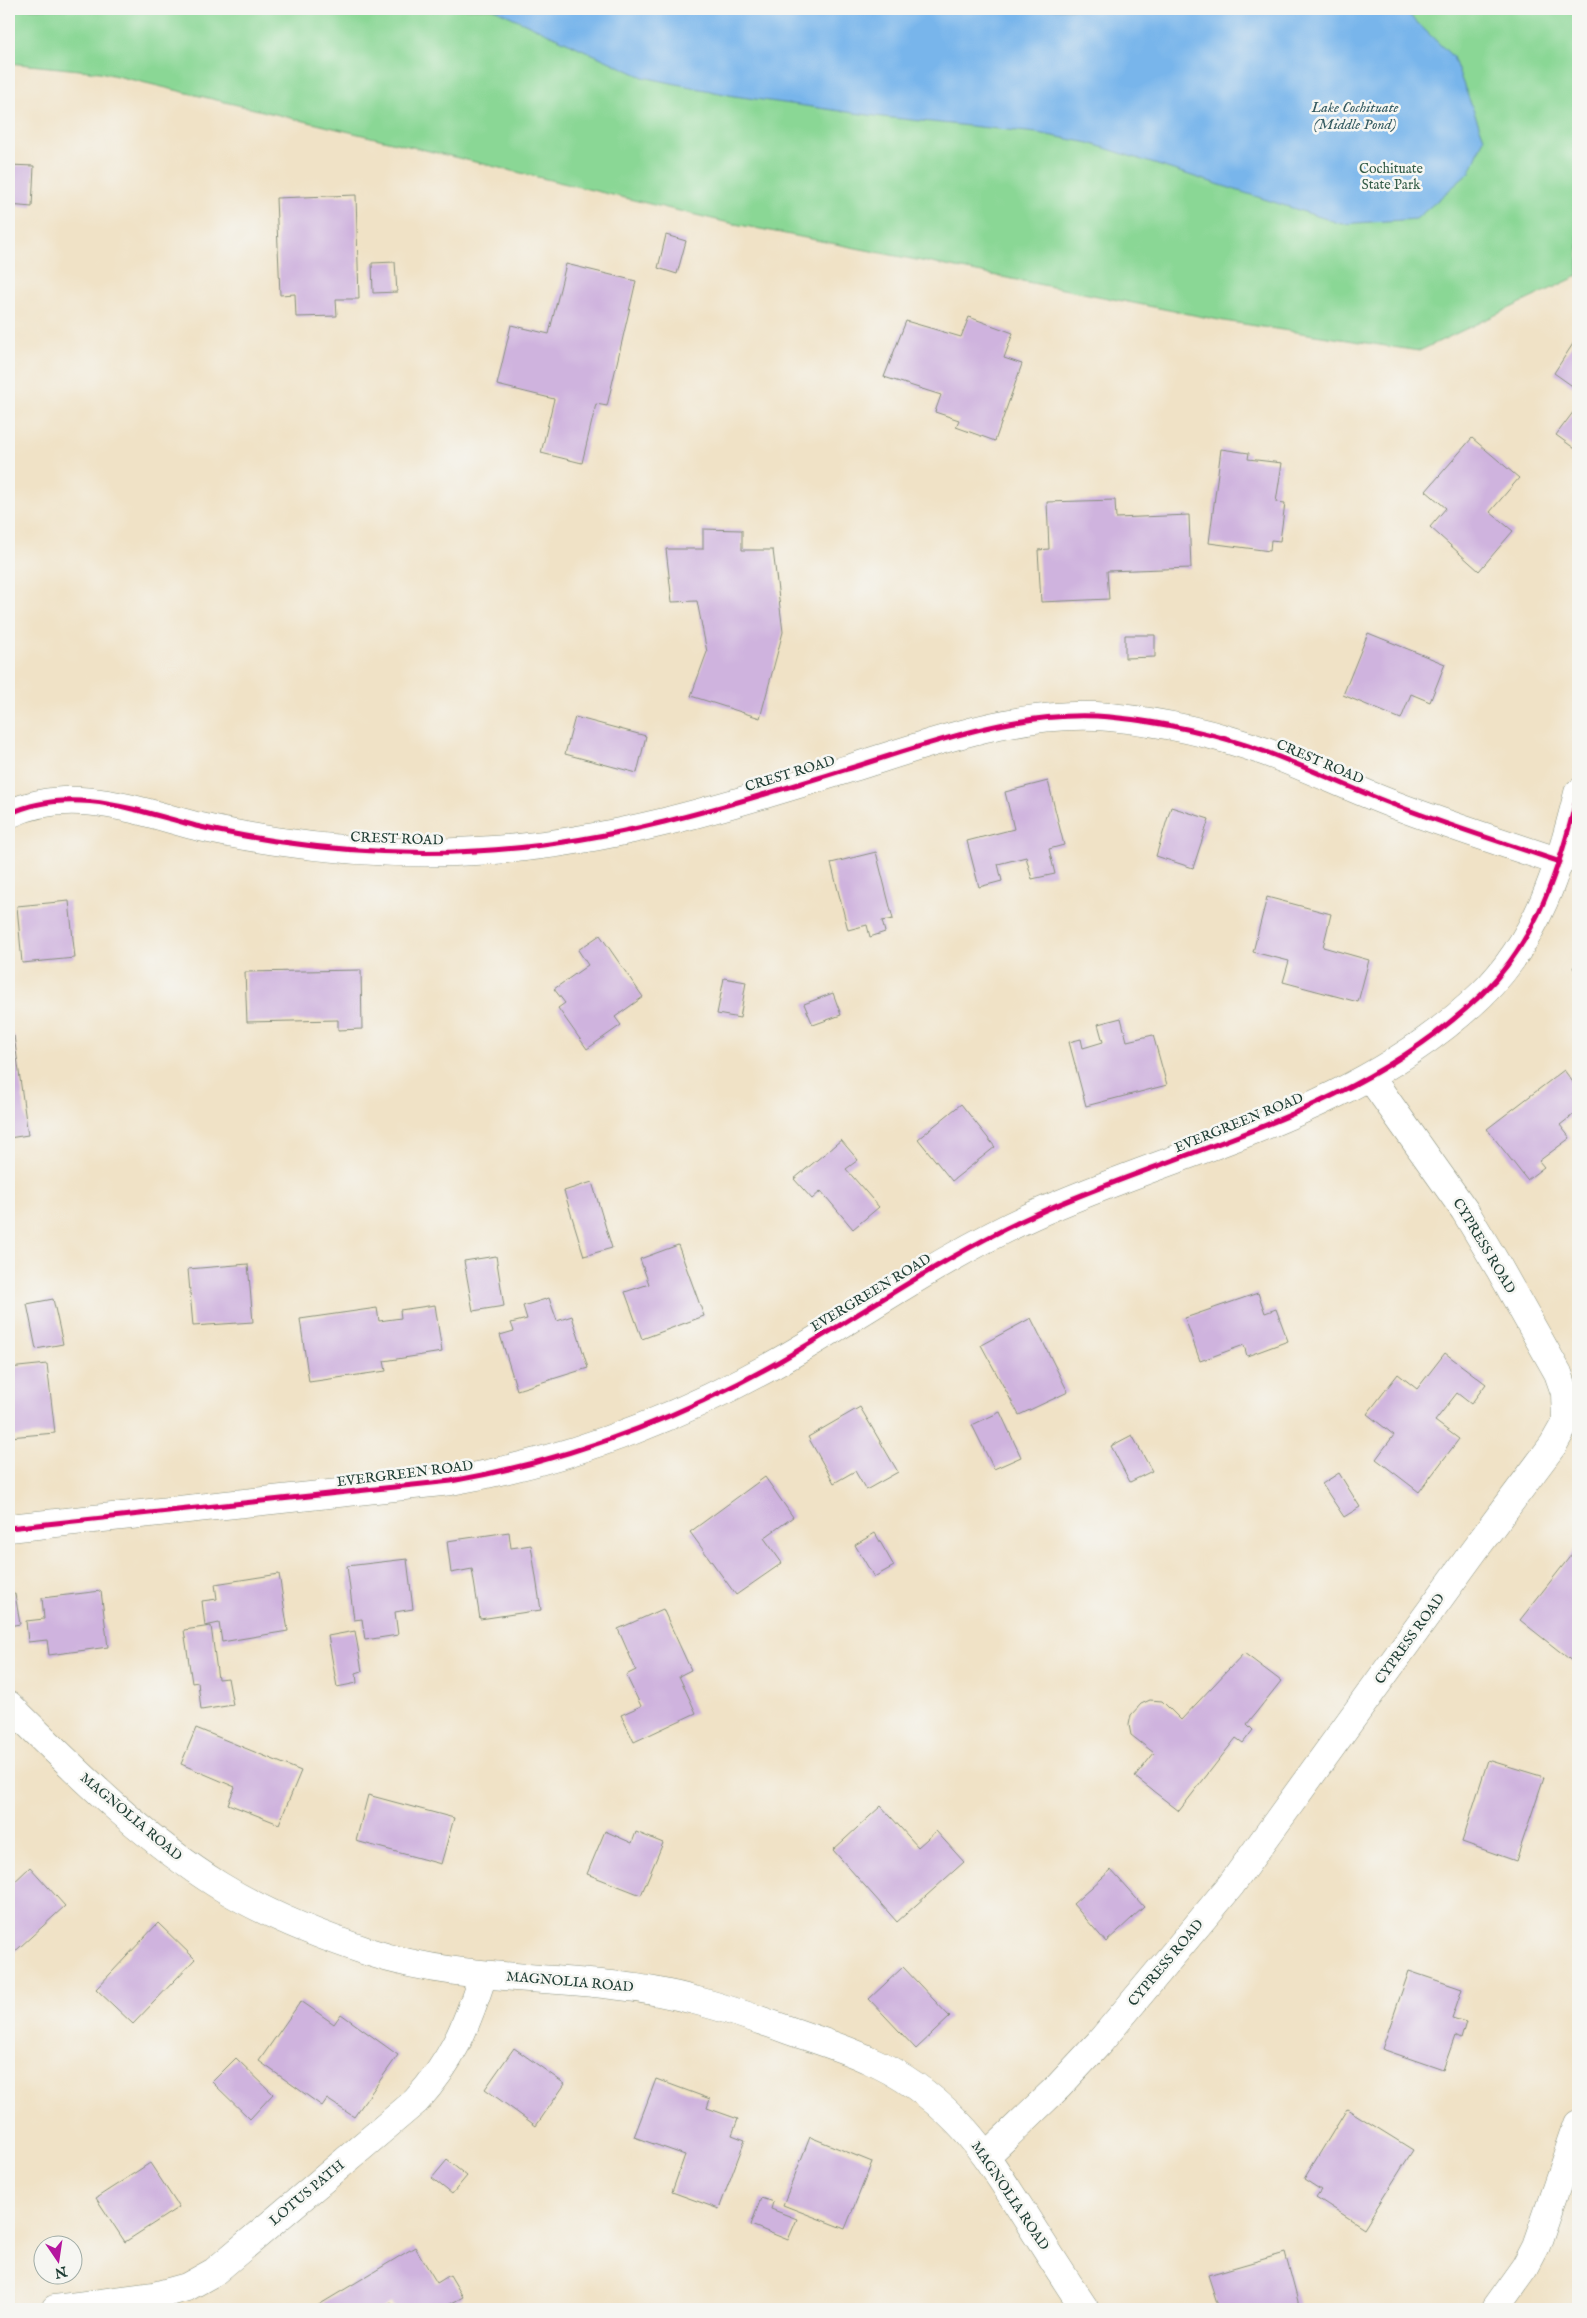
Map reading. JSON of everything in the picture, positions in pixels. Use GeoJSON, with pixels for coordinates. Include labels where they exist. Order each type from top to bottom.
{"type":"FeatureCollection","features":[{"type":"Feature","properties":{"kind":"street","name":"CREST ROAD"},"geometry":{"type":"LineString","coordinates":[[9,814],[22,807],[62,800],[107,802],[212,830],[278,841],[353,850],[422,853],[532,847],[621,832],[694,815],[900,751],[996,726],[1055,718],[1104,716],[1152,722],[1212,734],[1266,752],[1394,805],[1560,862]]}},
{"type":"Feature","properties":{"kind":"street","name":"EVERGREEN ROAD"},"geometry":{"type":"LineString","coordinates":[[9,1528],[451,1481],[502,1472],[560,1455],[688,1407],[741,1382],[978,1243],[1030,1217],[1086,1193],[1242,1136],[1304,1110],[1370,1077],[1409,1053],[1482,994],[1509,965],[1530,931],[1548,896],[1560,862],[1578,793]]}},
{"type":"Feature","properties":{"kind":"street","name":"CYPRESS ROAD"},"geometry":{"type":"LineString","coordinates":[[986,2156],[1058,2087],[1099,2043],[1232,1885],[1467,1560],[1553,1445],[1566,1422],[1566,1393],[1558,1373],[1499,1268],[1465,1211],[1370,1077]]}},
{"type":"Feature","properties":{"kind":"street","name":"MAGNOLIA ROAD"},"geometry":{"type":"LineString","coordinates":[[9,1705],[78,1773],[145,1833],[223,1888],[312,1930],[371,1952],[426,1966],[483,1975],[543,1978],[645,1988],[691,1998],[744,2014],[869,2059],[931,2098],[959,2123],[986,2156],[1085,2309]]}},
{"type":"Feature","properties":{"kind":"street","name":"LOTUS PATH"},"geometry":{"type":"LineString","coordinates":[[55,2309],[154,2296],[188,2287],[214,2272],[421,2095],[436,2078],[454,2051],[469,2018],[483,1975]]}},
{"type":"Feature","properties":{"kind":"street"},"geometry":{"type":"LineString","coordinates":[[1495,2309],[1525,2267],[1536,2246],[1578,2124]]}},
{"type":"Feature","properties":{"kind":"green space","name":"Cochituate State Park"},"geometry":{"type":"Polygon","coordinates":[[[9,9],[1574,9],[1578,13],[1578,276],[1419,351],[1224,321],[725,222],[100,72],[9,63],[9,9]]]}},
{"type":"Feature","properties":{"kind":"water","name":"Lake Cochituate (Middle Pond)"},"geometry":{"type":"Polygon","coordinates":[[[494,9],[1403,9],[1453,57],[1484,138],[1470,172],[1416,219],[1342,224],[1089,143],[1037,133],[883,117],[734,96],[643,77],[494,9]]]}},
{"type":"Feature","properties":{"kind":"building"},"geometry":{"type":"Polygon","coordinates":[[[9,165],[34,166],[32,207],[9,205],[9,165]]]}},
{"type":"Feature","properties":{"kind":"building"},"geometry":{"type":"Polygon","coordinates":[[[356,195],[359,299],[336,299],[337,316],[296,317],[295,294],[280,295],[276,198],[356,195]]]}},
{"type":"Feature","properties":{"kind":"building"},"geometry":{"type":"Polygon","coordinates":[[[666,235],[686,241],[677,274],[658,268],[666,235]]]}},
{"type":"Feature","properties":{"kind":"building"},"geometry":{"type":"Polygon","coordinates":[[[395,262],[397,292],[373,293],[372,263],[395,262]]]}},
{"type":"Feature","properties":{"kind":"building"},"geometry":{"type":"Polygon","coordinates":[[[566,264],[636,281],[607,406],[596,404],[582,463],[541,453],[554,399],[497,385],[511,325],[549,334],[566,264]]]}},
{"type":"Feature","properties":{"kind":"building"},"geometry":{"type":"Polygon","coordinates":[[[969,317],[1013,333],[1004,358],[1022,364],[995,441],[956,427],[959,420],[935,412],[941,395],[884,377],[906,321],[961,337],[969,317]]]}},
{"type":"Feature","properties":{"kind":"building"},"geometry":{"type":"Polygon","coordinates":[[[1578,336],[1578,390],[1554,373],[1578,336]]]}},
{"type":"Feature","properties":{"kind":"building"},"geometry":{"type":"Polygon","coordinates":[[[1574,411],[1578,414],[1578,451],[1556,435],[1574,411]]]}},
{"type":"Feature","properties":{"kind":"building"},"geometry":{"type":"Polygon","coordinates":[[[1472,438],[1519,478],[1490,512],[1513,531],[1479,571],[1430,527],[1446,508],[1426,491],[1472,438]]]}},
{"type":"Feature","properties":{"kind":"building"},"geometry":{"type":"Polygon","coordinates":[[[1221,449],[1249,453],[1248,459],[1282,463],[1276,502],[1285,503],[1280,541],[1271,540],[1270,551],[1209,543],[1221,449]]]}},
{"type":"Feature","properties":{"kind":"building"},"geometry":{"type":"Polygon","coordinates":[[[1115,500],[1116,518],[1189,515],[1191,568],[1107,571],[1109,599],[1041,602],[1038,550],[1049,549],[1047,502],[1115,500]]]}},
{"type":"Feature","properties":{"kind":"building"},"geometry":{"type":"Polygon","coordinates":[[[703,529],[742,530],[742,550],[773,550],[783,632],[760,718],[691,696],[707,652],[697,601],[672,602],[666,549],[703,549],[703,529]]]}},
{"type":"Feature","properties":{"kind":"building"},"geometry":{"type":"Polygon","coordinates":[[[1368,633],[1445,664],[1430,702],[1411,694],[1401,719],[1343,695],[1368,633]]]}},
{"type":"Feature","properties":{"kind":"building"},"geometry":{"type":"Polygon","coordinates":[[[1125,635],[1155,635],[1155,657],[1125,658],[1125,635]]]}},
{"type":"Feature","properties":{"kind":"building"},"geometry":{"type":"Polygon","coordinates":[[[575,717],[646,736],[637,773],[565,754],[575,717]]]}},
{"type":"Feature","properties":{"kind":"building"},"geometry":{"type":"Polygon","coordinates":[[[1048,781],[1064,845],[1049,849],[1055,874],[1032,879],[1026,857],[998,864],[1002,881],[979,887],[967,841],[1014,829],[1005,792],[1048,781]]]}},
{"type":"Feature","properties":{"kind":"building"},"geometry":{"type":"Polygon","coordinates":[[[1171,807],[1209,819],[1193,868],[1156,856],[1171,807]]]}},
{"type":"Feature","properties":{"kind":"building"},"geometry":{"type":"Polygon","coordinates":[[[876,852],[893,919],[882,921],[885,932],[870,937],[867,925],[848,930],[831,863],[876,852]]]}},
{"type":"Feature","properties":{"kind":"building"},"geometry":{"type":"Polygon","coordinates":[[[1267,897],[1331,914],[1323,947],[1369,960],[1358,1002],[1283,982],[1289,961],[1253,952],[1267,897]]]}},
{"type":"Feature","properties":{"kind":"building"},"geometry":{"type":"Polygon","coordinates":[[[69,901],[75,958],[22,963],[17,906],[69,901]]]}},
{"type":"Feature","properties":{"kind":"building"},"geometry":{"type":"Polygon","coordinates":[[[600,935],[643,997],[615,1017],[621,1025],[587,1049],[558,1008],[565,1003],[554,989],[588,965],[578,950],[600,935]]]}},
{"type":"Feature","properties":{"kind":"building"},"geometry":{"type":"Polygon","coordinates":[[[1578,961],[1578,972],[1573,968],[1578,961]]]}},
{"type":"Feature","properties":{"kind":"building"},"geometry":{"type":"Polygon","coordinates":[[[361,970],[362,1029],[338,1030],[338,1020],[247,1022],[245,972],[361,970]]]}},
{"type":"Feature","properties":{"kind":"building"},"geometry":{"type":"Polygon","coordinates":[[[724,978],[746,982],[740,1018],[717,1014],[724,978]]]}},
{"type":"Feature","properties":{"kind":"building"},"geometry":{"type":"Polygon","coordinates":[[[833,993],[841,1015],[813,1025],[804,1004],[833,993]]]}},
{"type":"Feature","properties":{"kind":"building"},"geometry":{"type":"Polygon","coordinates":[[[1121,1018],[1127,1041],[1153,1035],[1167,1085],[1086,1106],[1069,1042],[1081,1039],[1083,1048],[1103,1042],[1098,1024],[1121,1018]]]}},
{"type":"Feature","properties":{"kind":"building"},"geometry":{"type":"Polygon","coordinates":[[[14,1036],[28,1135],[9,1138],[9,1037],[14,1036]]]}},
{"type":"Feature","properties":{"kind":"building"},"geometry":{"type":"Polygon","coordinates":[[[1564,1070],[1578,1089],[1578,1111],[1560,1125],[1570,1138],[1539,1161],[1544,1167],[1527,1180],[1487,1129],[1564,1070]]]}},
{"type":"Feature","properties":{"kind":"building"},"geometry":{"type":"Polygon","coordinates":[[[961,1104],[995,1147],[952,1181],[918,1139],[961,1104]]]}},
{"type":"Feature","properties":{"kind":"building"},"geometry":{"type":"Polygon","coordinates":[[[841,1140],[858,1160],[846,1169],[879,1207],[853,1229],[821,1191],[812,1199],[794,1179],[841,1140]]]}},
{"type":"Feature","properties":{"kind":"building"},"geometry":{"type":"Polygon","coordinates":[[[592,1182],[612,1248],[584,1256],[564,1191],[592,1182]]]}},
{"type":"Feature","properties":{"kind":"building"},"geometry":{"type":"Polygon","coordinates":[[[678,1245],[704,1316],[642,1339],[625,1292],[649,1284],[640,1259],[678,1245]]]}},
{"type":"Feature","properties":{"kind":"building"},"geometry":{"type":"Polygon","coordinates":[[[496,1256],[504,1306],[473,1311],[464,1261],[496,1256]]]}},
{"type":"Feature","properties":{"kind":"building"},"geometry":{"type":"Polygon","coordinates":[[[248,1264],[253,1322],[193,1326],[188,1269],[248,1264]]]}},
{"type":"Feature","properties":{"kind":"building"},"geometry":{"type":"Polygon","coordinates":[[[1258,1293],[1265,1313],[1276,1309],[1288,1341],[1247,1356],[1244,1345],[1200,1361],[1185,1318],[1258,1293]]]}},
{"type":"Feature","properties":{"kind":"building"},"geometry":{"type":"Polygon","coordinates":[[[549,1298],[557,1321],[572,1316],[588,1368],[517,1390],[500,1335],[514,1331],[511,1323],[527,1319],[523,1306],[549,1298]]]}},
{"type":"Feature","properties":{"kind":"building"},"geometry":{"type":"Polygon","coordinates":[[[53,1299],[63,1344],[36,1349],[27,1304],[53,1299]]]}},
{"type":"Feature","properties":{"kind":"building"},"geometry":{"type":"Polygon","coordinates":[[[435,1305],[442,1352],[384,1361],[386,1371],[309,1382],[300,1319],[377,1308],[379,1321],[401,1318],[400,1310],[435,1305]]]}},
{"type":"Feature","properties":{"kind":"building"},"geometry":{"type":"Polygon","coordinates":[[[1031,1318],[1068,1392],[1019,1415],[981,1345],[1031,1318]]]}},
{"type":"Feature","properties":{"kind":"building"},"geometry":{"type":"Polygon","coordinates":[[[1445,1353],[1486,1384],[1471,1404],[1457,1393],[1435,1421],[1459,1439],[1419,1492],[1376,1459],[1394,1435],[1367,1414],[1398,1374],[1417,1389],[1445,1353]]]}},
{"type":"Feature","properties":{"kind":"building"},"geometry":{"type":"Polygon","coordinates":[[[47,1364],[55,1433],[9,1437],[9,1368],[47,1364]]]}},
{"type":"Feature","properties":{"kind":"building"},"geometry":{"type":"Polygon","coordinates":[[[860,1407],[898,1472],[866,1490],[855,1471],[834,1483],[808,1437],[860,1407]]]}},
{"type":"Feature","properties":{"kind":"building"},"geometry":{"type":"Polygon","coordinates":[[[1000,1412],[1021,1457],[994,1469],[972,1425],[1000,1412]]]}},
{"type":"Feature","properties":{"kind":"building"},"geometry":{"type":"Polygon","coordinates":[[[1132,1435],[1152,1471],[1130,1482],[1111,1446],[1132,1435]]]}},
{"type":"Feature","properties":{"kind":"building"},"geometry":{"type":"Polygon","coordinates":[[[1339,1473],[1360,1507],[1344,1517],[1322,1484],[1339,1473]]]}},
{"type":"Feature","properties":{"kind":"building"},"geometry":{"type":"Polygon","coordinates":[[[765,1477],[793,1517],[764,1538],[782,1563],[736,1595],[690,1532],[765,1477]]]}},
{"type":"Feature","properties":{"kind":"building"},"geometry":{"type":"Polygon","coordinates":[[[509,1532],[511,1548],[531,1545],[541,1610],[480,1619],[472,1569],[451,1573],[447,1541],[509,1532]]]}},
{"type":"Feature","properties":{"kind":"building"},"geometry":{"type":"Polygon","coordinates":[[[875,1533],[894,1566],[874,1577],[855,1545],[875,1533]]]}},
{"type":"Feature","properties":{"kind":"building"},"geometry":{"type":"Polygon","coordinates":[[[1576,1549],[1578,1551],[1578,1666],[1520,1620],[1576,1549]]]}},
{"type":"Feature","properties":{"kind":"building"},"geometry":{"type":"Polygon","coordinates":[[[407,1559],[413,1609],[395,1612],[398,1635],[365,1640],[362,1619],[354,1620],[347,1566],[407,1559]]]}},
{"type":"Feature","properties":{"kind":"building"},"geometry":{"type":"Polygon","coordinates":[[[279,1574],[288,1631],[222,1642],[219,1623],[205,1626],[202,1601],[217,1599],[215,1584],[279,1574]]]}},
{"type":"Feature","properties":{"kind":"building"},"geometry":{"type":"Polygon","coordinates":[[[101,1591],[108,1647],[49,1655],[47,1640],[28,1642],[26,1621],[44,1619],[42,1598],[101,1591]]]}},
{"type":"Feature","properties":{"kind":"building"},"geometry":{"type":"Polygon","coordinates":[[[15,1594],[20,1624],[9,1626],[9,1595],[15,1594]]]}},
{"type":"Feature","properties":{"kind":"building"},"geometry":{"type":"Polygon","coordinates":[[[663,1609],[691,1670],[679,1676],[696,1713],[634,1742],[621,1715],[641,1706],[626,1675],[636,1670],[618,1629],[663,1609]]]}},
{"type":"Feature","properties":{"kind":"building"},"geometry":{"type":"Polygon","coordinates":[[[211,1626],[218,1679],[228,1678],[233,1705],[201,1710],[198,1682],[192,1683],[184,1630],[211,1626]]]}},
{"type":"Feature","properties":{"kind":"building"},"geometry":{"type":"Polygon","coordinates":[[[355,1631],[362,1671],[356,1673],[357,1683],[337,1687],[328,1636],[355,1631]]]}},
{"type":"Feature","properties":{"kind":"building"},"geometry":{"type":"Polygon","coordinates":[[[1244,1653],[1281,1681],[1247,1724],[1253,1730],[1243,1743],[1236,1738],[1179,1811],[1135,1777],[1154,1753],[1131,1735],[1129,1725],[1131,1715],[1141,1704],[1150,1700],[1162,1701],[1181,1720],[1244,1653]]]}},
{"type":"Feature","properties":{"kind":"building"},"geometry":{"type":"Polygon","coordinates":[[[196,1728],[301,1771],[279,1824],[228,1804],[235,1787],[181,1764],[196,1728]]]}},
{"type":"Feature","properties":{"kind":"building"},"geometry":{"type":"Polygon","coordinates":[[[1488,1760],[1544,1777],[1516,1861],[1462,1842],[1488,1760]]]}},
{"type":"Feature","properties":{"kind":"building"},"geometry":{"type":"Polygon","coordinates":[[[368,1795],[454,1818],[441,1864],[356,1841],[368,1795]]]}},
{"type":"Feature","properties":{"kind":"building"},"geometry":{"type":"Polygon","coordinates":[[[881,1806],[918,1847],[936,1831],[964,1862],[897,1922],[833,1850],[881,1806]]]}},
{"type":"Feature","properties":{"kind":"building"},"geometry":{"type":"Polygon","coordinates":[[[605,1831],[632,1843],[636,1832],[663,1843],[641,1895],[587,1874],[605,1831]]]}},
{"type":"Feature","properties":{"kind":"building"},"geometry":{"type":"Polygon","coordinates":[[[30,1867],[65,1906],[9,1957],[9,1887],[30,1867]]]}},
{"type":"Feature","properties":{"kind":"building"},"geometry":{"type":"Polygon","coordinates":[[[1111,1870],[1144,1907],[1106,1942],[1073,1904],[1111,1870]]]}},
{"type":"Feature","properties":{"kind":"building"},"geometry":{"type":"Polygon","coordinates":[[[158,1923],[195,1959],[133,2024],[96,1989],[158,1923]]]}},
{"type":"Feature","properties":{"kind":"building"},"geometry":{"type":"Polygon","coordinates":[[[903,1967],[950,2017],[916,2049],[869,1999],[903,1967]]]}},
{"type":"Feature","properties":{"kind":"building"},"geometry":{"type":"Polygon","coordinates":[[[1409,1971],[1462,1989],[1452,2018],[1466,2022],[1461,2039],[1455,2036],[1443,2070],[1382,2049],[1409,1971]]]}},
{"type":"Feature","properties":{"kind":"building"},"geometry":{"type":"Polygon","coordinates":[[[301,2001],[334,2024],[341,2014],[398,2055],[354,2117],[327,2099],[322,2106],[259,2061],[301,2001]]]}},
{"type":"Feature","properties":{"kind":"building"},"geometry":{"type":"Polygon","coordinates":[[[514,2048],[565,2084],[536,2126],[485,2089],[514,2048]]]}},
{"type":"Feature","properties":{"kind":"building"},"geometry":{"type":"Polygon","coordinates":[[[236,2058],[273,2094],[250,2119],[212,2082],[236,2058]]]}},
{"type":"Feature","properties":{"kind":"building"},"geometry":{"type":"Polygon","coordinates":[[[656,2079],[710,2099],[707,2108],[738,2119],[732,2135],[745,2140],[719,2209],[672,2192],[685,2155],[634,2137],[656,2079]]]}},
{"type":"Feature","properties":{"kind":"building"},"geometry":{"type":"Polygon","coordinates":[[[1347,2109],[1413,2150],[1364,2228],[1316,2197],[1321,2190],[1304,2179],[1347,2109]]]}},
{"type":"Feature","properties":{"kind":"building"},"geometry":{"type":"Polygon","coordinates":[[[810,2137],[872,2162],[845,2229],[783,2205],[810,2137]]]}},
{"type":"Feature","properties":{"kind":"building"},"geometry":{"type":"Polygon","coordinates":[[[447,2160],[467,2176],[452,2194],[432,2178],[447,2160]]]}},
{"type":"Feature","properties":{"kind":"building"},"geometry":{"type":"Polygon","coordinates":[[[150,2163],[179,2207],[125,2242],[96,2198],[150,2163]]]}},
{"type":"Feature","properties":{"kind":"building"},"geometry":{"type":"Polygon","coordinates":[[[761,2198],[773,2202],[771,2209],[797,2219],[788,2240],[751,2225],[761,2198]]]}},
{"type":"Feature","properties":{"kind":"building"},"geometry":{"type":"Polygon","coordinates":[[[415,2247],[437,2283],[450,2275],[463,2297],[450,2304],[454,2309],[395,2309],[391,2303],[381,2309],[312,2309],[415,2247]]]}},
{"type":"Feature","properties":{"kind":"building"},"geometry":{"type":"Polygon","coordinates":[[[1285,2253],[1300,2309],[1219,2309],[1208,2275],[1285,2253]]]}},
{"type":"Feature","properties":{"kind":"cycle path"},"geometry":{"type":"LineString","coordinates":[[9,814],[55,801],[79,801],[102,803],[150,813],[196,826],[235,834],[325,847],[426,853],[524,847],[572,841],[619,832],[713,809],[978,730],[1044,718],[1110,717],[1150,722],[1189,730],[1266,752],[1413,812],[1560,862]]}},
{"type":"Feature","properties":{"kind":"cycle path"},"geometry":{"type":"LineString","coordinates":[[9,1528],[451,1481],[537,1462],[579,1449],[621,1435],[702,1401],[780,1361],[936,1267],[999,1232],[1090,1191],[1266,1125],[1323,1100],[1379,1071],[1431,1037],[1481,995],[1501,974],[1532,927],[1554,875],[1578,793]]}}]}
